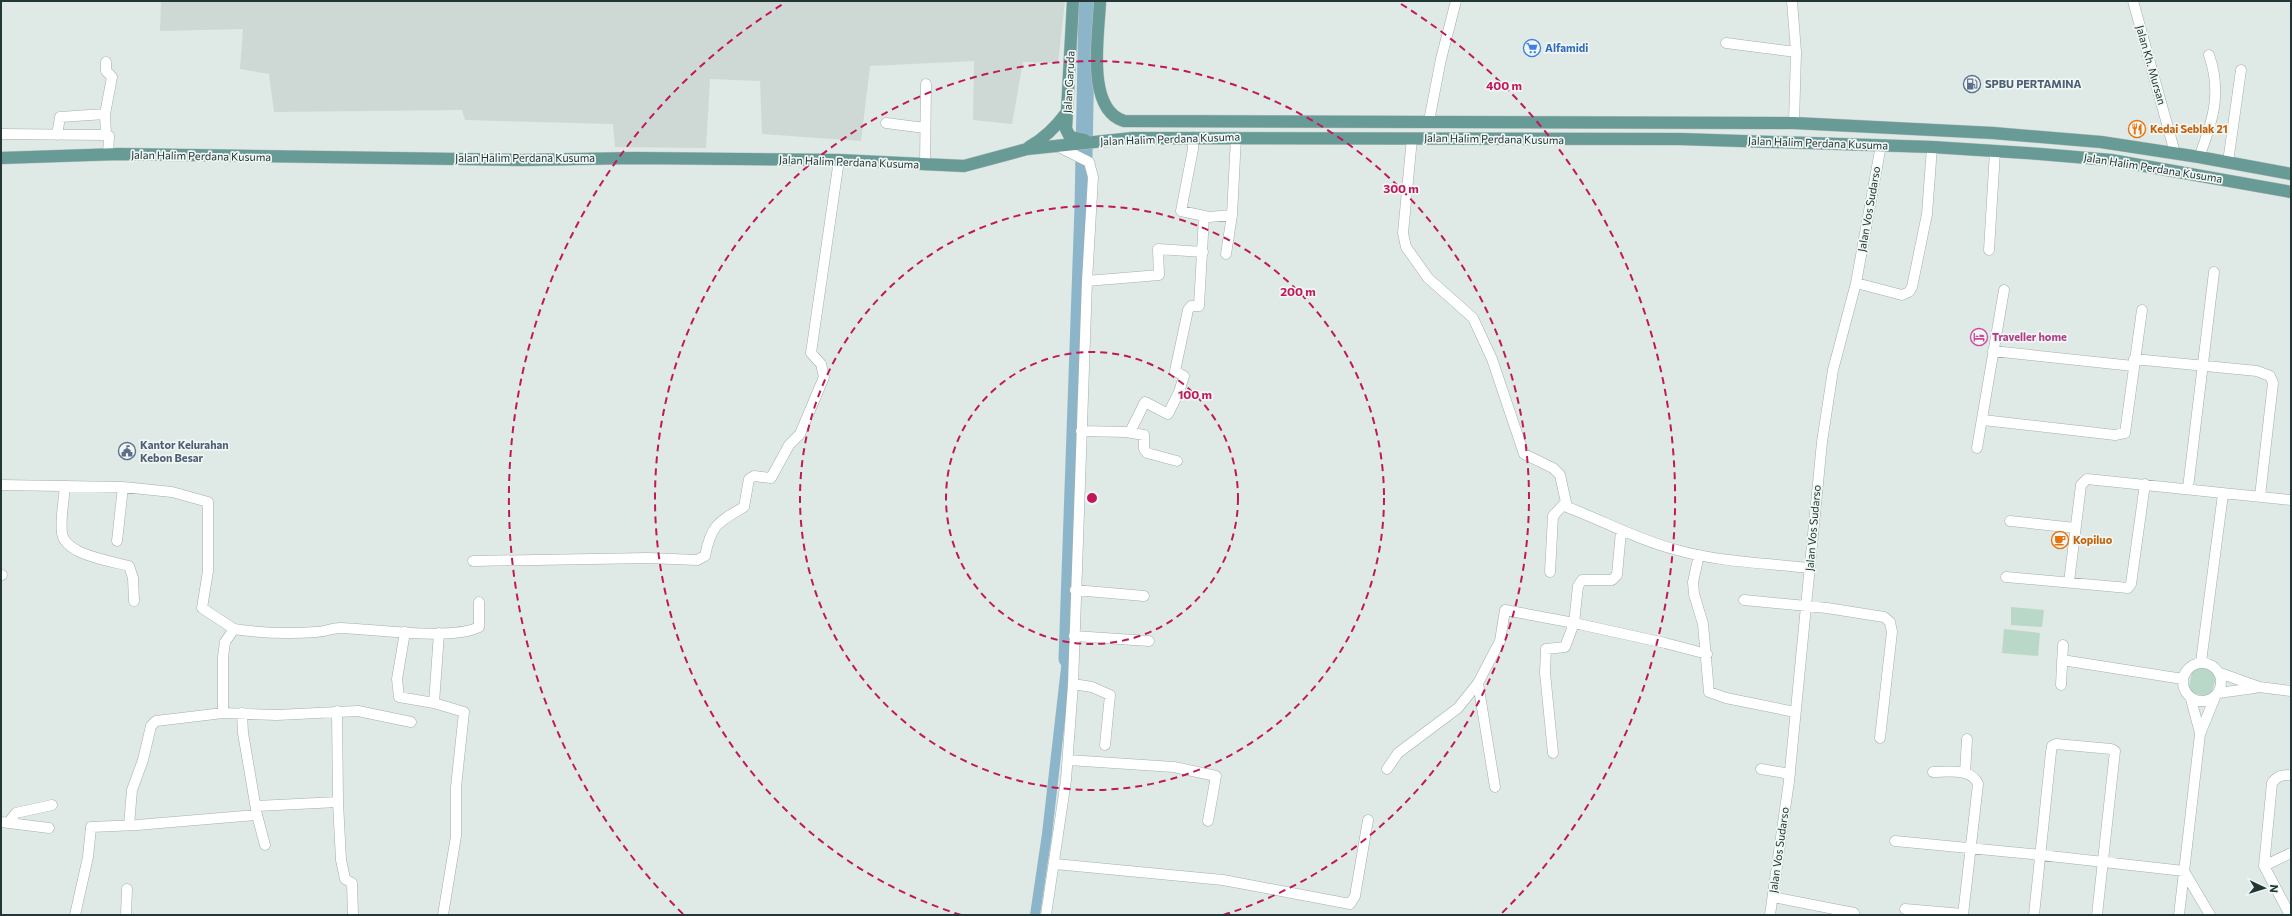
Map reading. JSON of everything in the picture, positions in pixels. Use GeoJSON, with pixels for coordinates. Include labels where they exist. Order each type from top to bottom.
{"type":"FeatureCollection","features":[{"type":"Feature","properties":{"kind":"main road","name":"Jalan Garuda"},"geometry":{"type":"LineString","coordinates":[[1073,1],[1067,112],[1068,133],[1070,137],[1085,144]]}},
{"type":"Feature","properties":{"kind":"main road","name":"Jalan Halim Perdana Kusuma"},"geometry":{"type":"LineString","coordinates":[[1100,1],[1098,80],[1103,102],[1115,118],[1124,121],[1627,121],[1794,123],[2027,135],[2101,142],[2199,157],[2291,174]]}},
{"type":"Feature","properties":{"kind":"main road"},"geometry":{"type":"LineString","coordinates":[[1027,149],[1056,127],[1067,112]]}},
{"type":"Feature","properties":{"kind":"main road"},"geometry":{"type":"LineString","coordinates":[[1546,121],[1547,139]]}},
{"type":"Feature","properties":{"kind":"main road"},"geometry":{"type":"LineString","coordinates":[[1627,121],[1627,140]]}},
{"type":"Feature","properties":{"kind":"main road","name":"Jalan Halim Perdana Kusuma"},"geometry":{"type":"LineString","coordinates":[[1,158],[108,155],[522,160],[636,158],[839,160],[964,166],[1027,149],[1193,137],[1627,140],[1686,139],[1932,147],[2111,160],[2291,192]]}},
{"type":"Feature","properties":{"kind":"street"},"geometry":{"type":"LineString","coordinates":[[1429,121],[1456,1]]}},
{"type":"Feature","properties":{"kind":"street"},"geometry":{"type":"LineString","coordinates":[[1792,1],[1796,52],[1794,123]]}},
{"type":"Feature","properties":{"kind":"street","name":"Jalan Kh. Mursan"},"geometry":{"type":"LineString","coordinates":[[2133,1],[2175,153]]}},
{"type":"Feature","properties":{"kind":"street"},"geometry":{"type":"LineString","coordinates":[[1726,43],[1796,52]]}},
{"type":"Feature","properties":{"kind":"street"},"geometry":{"type":"LineString","coordinates":[[2199,157],[2208,135],[2216,93],[2209,55]]}},
{"type":"Feature","properties":{"kind":"street"},"geometry":{"type":"LineString","coordinates":[[106,62],[106,71],[112,77],[105,114],[106,136],[109,136],[108,155]]}},
{"type":"Feature","properties":{"kind":"street"},"geometry":{"type":"LineString","coordinates":[[2228,162],[2241,70]]}},
{"type":"Feature","properties":{"kind":"street"},"geometry":{"type":"LineString","coordinates":[[925,165],[926,84]]}},
{"type":"Feature","properties":{"kind":"street"},"geometry":{"type":"LineString","coordinates":[[57,135],[60,117],[105,114]]}},
{"type":"Feature","properties":{"kind":"street"},"geometry":{"type":"LineString","coordinates":[[88,116],[89,135]]}},
{"type":"Feature","properties":{"kind":"street"},"geometry":{"type":"LineString","coordinates":[[886,124],[925,128]]}},
{"type":"Feature","properties":{"kind":"street"},"geometry":{"type":"LineString","coordinates":[[1,134],[106,136]]}},
{"type":"Feature","properties":{"kind":"street"},"geometry":{"type":"LineString","coordinates":[[1193,137],[1193,149],[1181,211],[1204,216],[1232,215]]}},
{"type":"Feature","properties":{"kind":"street"},"geometry":{"type":"LineString","coordinates":[[1226,254],[1232,215],[1236,137]]}},
{"type":"Feature","properties":{"kind":"street"},"geometry":{"type":"LineString","coordinates":[[1412,138],[1404,233],[1406,247],[1428,278],[1473,318],[1492,359],[1524,454],[1553,468],[1560,475],[1567,507],[1621,531],[1658,545],[1699,556],[1810,568]]}},
{"type":"Feature","properties":{"kind":"street"},"geometry":{"type":"LineString","coordinates":[[1046,915],[1055,864],[1068,760],[1073,684],[1075,590],[1083,504],[1081,431],[1093,177],[1085,144]]}},
{"type":"Feature","properties":{"kind":"street","name":"Jalan Vos Sudarso"},"geometry":{"type":"LineString","coordinates":[[1770,915],[1790,774],[1822,442],[1833,370],[1856,283],[1880,145]]}},
{"type":"Feature","properties":{"kind":"street"},"geometry":{"type":"LineString","coordinates":[[1856,283],[1902,295],[1909,292],[1912,287],[1927,214],[1932,147]]}},
{"type":"Feature","properties":{"kind":"street"},"geometry":{"type":"LineString","coordinates":[[1989,250],[1995,151]]}},
{"type":"Feature","properties":{"kind":"street"},"geometry":{"type":"LineString","coordinates":[[473,561],[648,558],[697,560],[705,556],[708,539],[719,522],[744,507],[749,479],[754,476],[771,478],[788,445],[800,434],[824,377],[821,364],[811,353],[839,160]]}},
{"type":"Feature","properties":{"kind":"street"},"geometry":{"type":"LineString","coordinates":[[1130,432],[1145,402],[1168,414],[1179,392],[1184,376],[1175,371],[1188,310],[1191,306],[1199,306],[1204,216]]}},
{"type":"Feature","properties":{"kind":"street"},"geometry":{"type":"LineString","coordinates":[[1087,281],[1159,275],[1158,249],[1203,252]]}},
{"type":"Feature","properties":{"kind":"street"},"geometry":{"type":"LineString","coordinates":[[2188,488],[2204,367],[2214,272]]}},
{"type":"Feature","properties":{"kind":"street"},"geometry":{"type":"LineString","coordinates":[[1977,448],[2004,290]]}},
{"type":"Feature","properties":{"kind":"street"},"geometry":{"type":"LineString","coordinates":[[1983,420],[2115,435],[2125,433],[2133,362],[2142,310]]}},
{"type":"Feature","properties":{"kind":"street"},"geometry":{"type":"LineString","coordinates":[[1994,351],[2257,371],[2270,376],[2273,383],[2260,496]]}},
{"type":"Feature","properties":{"kind":"street"},"geometry":{"type":"LineString","coordinates":[[1081,431],[1130,432],[1144,435],[1144,449],[1147,453],[1177,461]]}},
{"type":"Feature","properties":{"kind":"street"},"geometry":{"type":"LineString","coordinates":[[2069,582],[2080,486],[2084,481],[2092,479],[2291,500]]}},
{"type":"Feature","properties":{"kind":"street"},"geometry":{"type":"LineString","coordinates":[[2006,577],[2128,588],[2130,584],[2145,484]]}},
{"type":"Feature","properties":{"kind":"street"},"geometry":{"type":"LineString","coordinates":[[1,485],[124,487],[172,492],[208,502],[208,571],[202,608],[234,629],[260,633],[318,632],[338,628],[405,632],[468,632],[479,627],[479,602]]}},
{"type":"Feature","properties":{"kind":"street"},"geometry":{"type":"LineString","coordinates":[[65,486],[62,534],[66,541],[85,556],[128,566],[134,578],[134,601]]}},
{"type":"Feature","properties":{"kind":"street"},"geometry":{"type":"LineString","coordinates":[[117,541],[124,487]]}},
{"type":"Feature","properties":{"kind":"street"},"geometry":{"type":"LineString","coordinates":[[2202,662],[2223,494]]}},
{"type":"Feature","properties":{"kind":"street"},"geometry":{"type":"LineString","coordinates":[[1550,572],[1553,516],[1565,503]]}},
{"type":"Feature","properties":{"kind":"street"},"geometry":{"type":"LineString","coordinates":[[2010,521],[2075,528]]}},
{"type":"Feature","properties":{"kind":"street"},"geometry":{"type":"LineString","coordinates":[[1553,753],[1545,673],[1546,649],[1564,648],[1574,623],[1578,586],[1582,580],[1612,580],[1617,575],[1621,531]]}},
{"type":"Feature","properties":{"kind":"street"},"geometry":{"type":"LineString","coordinates":[[1699,556],[1693,582],[1694,594],[1703,624],[1707,654],[1709,692],[1726,698],[1795,712]]}},
{"type":"Feature","properties":{"kind":"street"},"geometry":{"type":"LineString","coordinates":[[1075,590],[1144,596]]}},
{"type":"Feature","properties":{"kind":"street"},"geometry":{"type":"LineString","coordinates":[[1744,600],[1884,617],[1890,622],[1892,632],[1880,738]]}},
{"type":"Feature","properties":{"kind":"street"},"geometry":{"type":"LineString","coordinates":[[1387,769],[1398,753],[1458,708],[1478,683],[1500,641],[1505,610],[1574,623],[1707,654]]}},
{"type":"Feature","properties":{"kind":"street"},"geometry":{"type":"LineString","coordinates":[[223,713],[223,657],[225,642],[234,629]]}},
{"type":"Feature","properties":{"kind":"street"},"geometry":{"type":"LineString","coordinates":[[405,632],[397,679],[399,698],[434,704],[464,712],[456,787],[456,836],[443,915]]}},
{"type":"Feature","properties":{"kind":"street"},"geometry":{"type":"LineString","coordinates":[[434,704],[439,632]]}},
{"type":"Feature","properties":{"kind":"street"},"geometry":{"type":"LineString","coordinates":[[1074,636],[1149,641]]}},
{"type":"Feature","properties":{"kind":"street"},"geometry":{"type":"LineString","coordinates":[[2061,685],[2063,645]]}},
{"type":"Feature","properties":{"kind":"street"},"geometry":{"type":"LineString","coordinates":[[2062,660],[2183,679]]}},
{"type":"Feature","properties":{"kind":"street"},"geometry":{"type":"LineString","coordinates":[[2179,915],[2200,734],[2222,680],[2220,673],[2215,667],[2202,662],[2189,667],[2183,679],[2183,686],[2192,699],[2200,734]]}},
{"type":"Feature","properties":{"kind":"street"},"geometry":{"type":"LineString","coordinates":[[2220,673],[2259,687],[2291,691]]}},
{"type":"Feature","properties":{"kind":"street"},"geometry":{"type":"LineString","coordinates":[[1478,683],[1495,787]]}},
{"type":"Feature","properties":{"kind":"street"},"geometry":{"type":"LineString","coordinates":[[1073,684],[1092,687],[1110,695],[1105,745]]}},
{"type":"Feature","properties":{"kind":"street"},"geometry":{"type":"LineString","coordinates":[[2192,699],[2208,700],[2216,695],[2259,687]]}},
{"type":"Feature","properties":{"kind":"street"},"geometry":{"type":"LineString","coordinates":[[337,711],[338,802],[343,873],[347,882],[352,883],[353,915]]}},
{"type":"Feature","properties":{"kind":"street"},"geometry":{"type":"LineString","coordinates":[[129,825],[132,790],[143,760],[151,726],[156,721],[242,712],[277,715],[358,711],[411,722]]}},
{"type":"Feature","properties":{"kind":"street"},"geometry":{"type":"LineString","coordinates":[[242,712],[242,733],[256,810],[265,844]]}},
{"type":"Feature","properties":{"kind":"street"},"geometry":{"type":"LineString","coordinates":[[1965,773],[1967,739]]}},
{"type":"Feature","properties":{"kind":"street"},"geometry":{"type":"LineString","coordinates":[[2034,915],[2052,746],[2056,744],[2111,749],[2115,752],[2116,757],[2098,915]]}},
{"type":"Feature","properties":{"kind":"street"},"geometry":{"type":"LineString","coordinates":[[1068,760],[1174,767],[1216,776],[1208,821]]}},
{"type":"Feature","properties":{"kind":"street"},"geometry":{"type":"LineString","coordinates":[[1761,769],[1790,774]]}},
{"type":"Feature","properties":{"kind":"street"},"geometry":{"type":"LineString","coordinates":[[1905,909],[1963,915],[1978,787],[1976,779],[1965,773],[1934,772]]}},
{"type":"Feature","properties":{"kind":"street"},"geometry":{"type":"LineString","coordinates":[[2290,915],[2264,866],[2272,783],[2277,777],[2291,775]]}},
{"type":"Feature","properties":{"kind":"street"},"geometry":{"type":"LineString","coordinates":[[75,915],[88,857],[91,827],[129,825],[338,802]]}},
{"type":"Feature","properties":{"kind":"street"},"geometry":{"type":"LineString","coordinates":[[5,822],[16,814],[52,805]]}},
{"type":"Feature","properties":{"kind":"street"},"geometry":{"type":"LineString","coordinates":[[1055,864],[1223,880],[1350,904],[1355,896],[1368,820]]}},
{"type":"Feature","properties":{"kind":"street"},"geometry":{"type":"LineString","coordinates":[[5,822],[49,828]]}},
{"type":"Feature","properties":{"kind":"street"},"geometry":{"type":"LineString","coordinates":[[1895,841],[2184,871]]}},
{"type":"Feature","properties":{"kind":"street"},"geometry":{"type":"LineString","coordinates":[[2264,866],[2291,852]]}},
{"type":"Feature","properties":{"kind":"street"},"geometry":{"type":"LineString","coordinates":[[2184,871],[2210,915]]}},
{"type":"Feature","properties":{"kind":"street"},"geometry":{"type":"LineString","coordinates":[[126,915],[127,889]]}},
{"type":"Feature","properties":{"kind":"street"},"geometry":{"type":"LineString","coordinates":[[1773,897],[1854,913]]}},
{"type":"Feature","properties":{"kind":"shaded area"},"geometry":{"type":"Polygon","coordinates":[[[161,1],[1065,1],[1058,63],[1023,62],[1012,124],[973,120],[974,61],[870,66],[861,141],[762,134],[760,81],[710,79],[706,148],[615,147],[613,124],[465,120],[462,110],[274,112],[269,74],[240,69],[243,29],[160,31],[161,1]]]}},
{"type":"Feature","properties":{"kind":"green space"},"geometry":{"type":"Polygon","coordinates":[[[2011,607],[2044,610],[2042,627],[2011,625],[2011,607]]]}},
{"type":"Feature","properties":{"kind":"green space"},"geometry":{"type":"Polygon","coordinates":[[[2004,629],[2040,633],[2038,656],[2002,653],[2004,629]]]}},
{"type":"Feature","properties":{"kind":"green space"},"geometry":{"type":"Polygon","coordinates":[[[2201,666],[2212,671],[2216,679],[2211,694],[2205,696],[2188,692],[2192,671],[2201,666]]]}},
{"type":"Feature","properties":{"kind":"waterway"},"geometry":{"type":"LineString","coordinates":[[1067,659],[1083,207],[1087,1]]}},
{"type":"Feature","properties":{"kind":"waterway"},"geometry":{"type":"LineString","coordinates":[[1035,915],[1047,834],[1067,659]]}},
{"type":"Feature","properties":{"kind":"place","name":"Alfamidi"},"geometry":{"type":"Point","coordinates":[1532,48]}},
{"type":"Feature","properties":{"kind":"place","name":"SPBU PERTAMINA"},"geometry":{"type":"Point","coordinates":[1972,84]}},
{"type":"Feature","properties":{"kind":"place","name":"Kedai Seblak 21"},"geometry":{"type":"Point","coordinates":[2137,129]}},
{"type":"Feature","properties":{"kind":"place","name":"Traveller home"},"geometry":{"type":"Point","coordinates":[1979,337]}},
{"type":"Feature","properties":{"kind":"place","name":"Kantor Kelurahan Kebon Besar"},"geometry":{"type":"Point","coordinates":[127,451]}},
{"type":"Feature","properties":{"kind":"place","name":"Kopiluo"},"geometry":{"type":"Point","coordinates":[2060,540]}}]}
